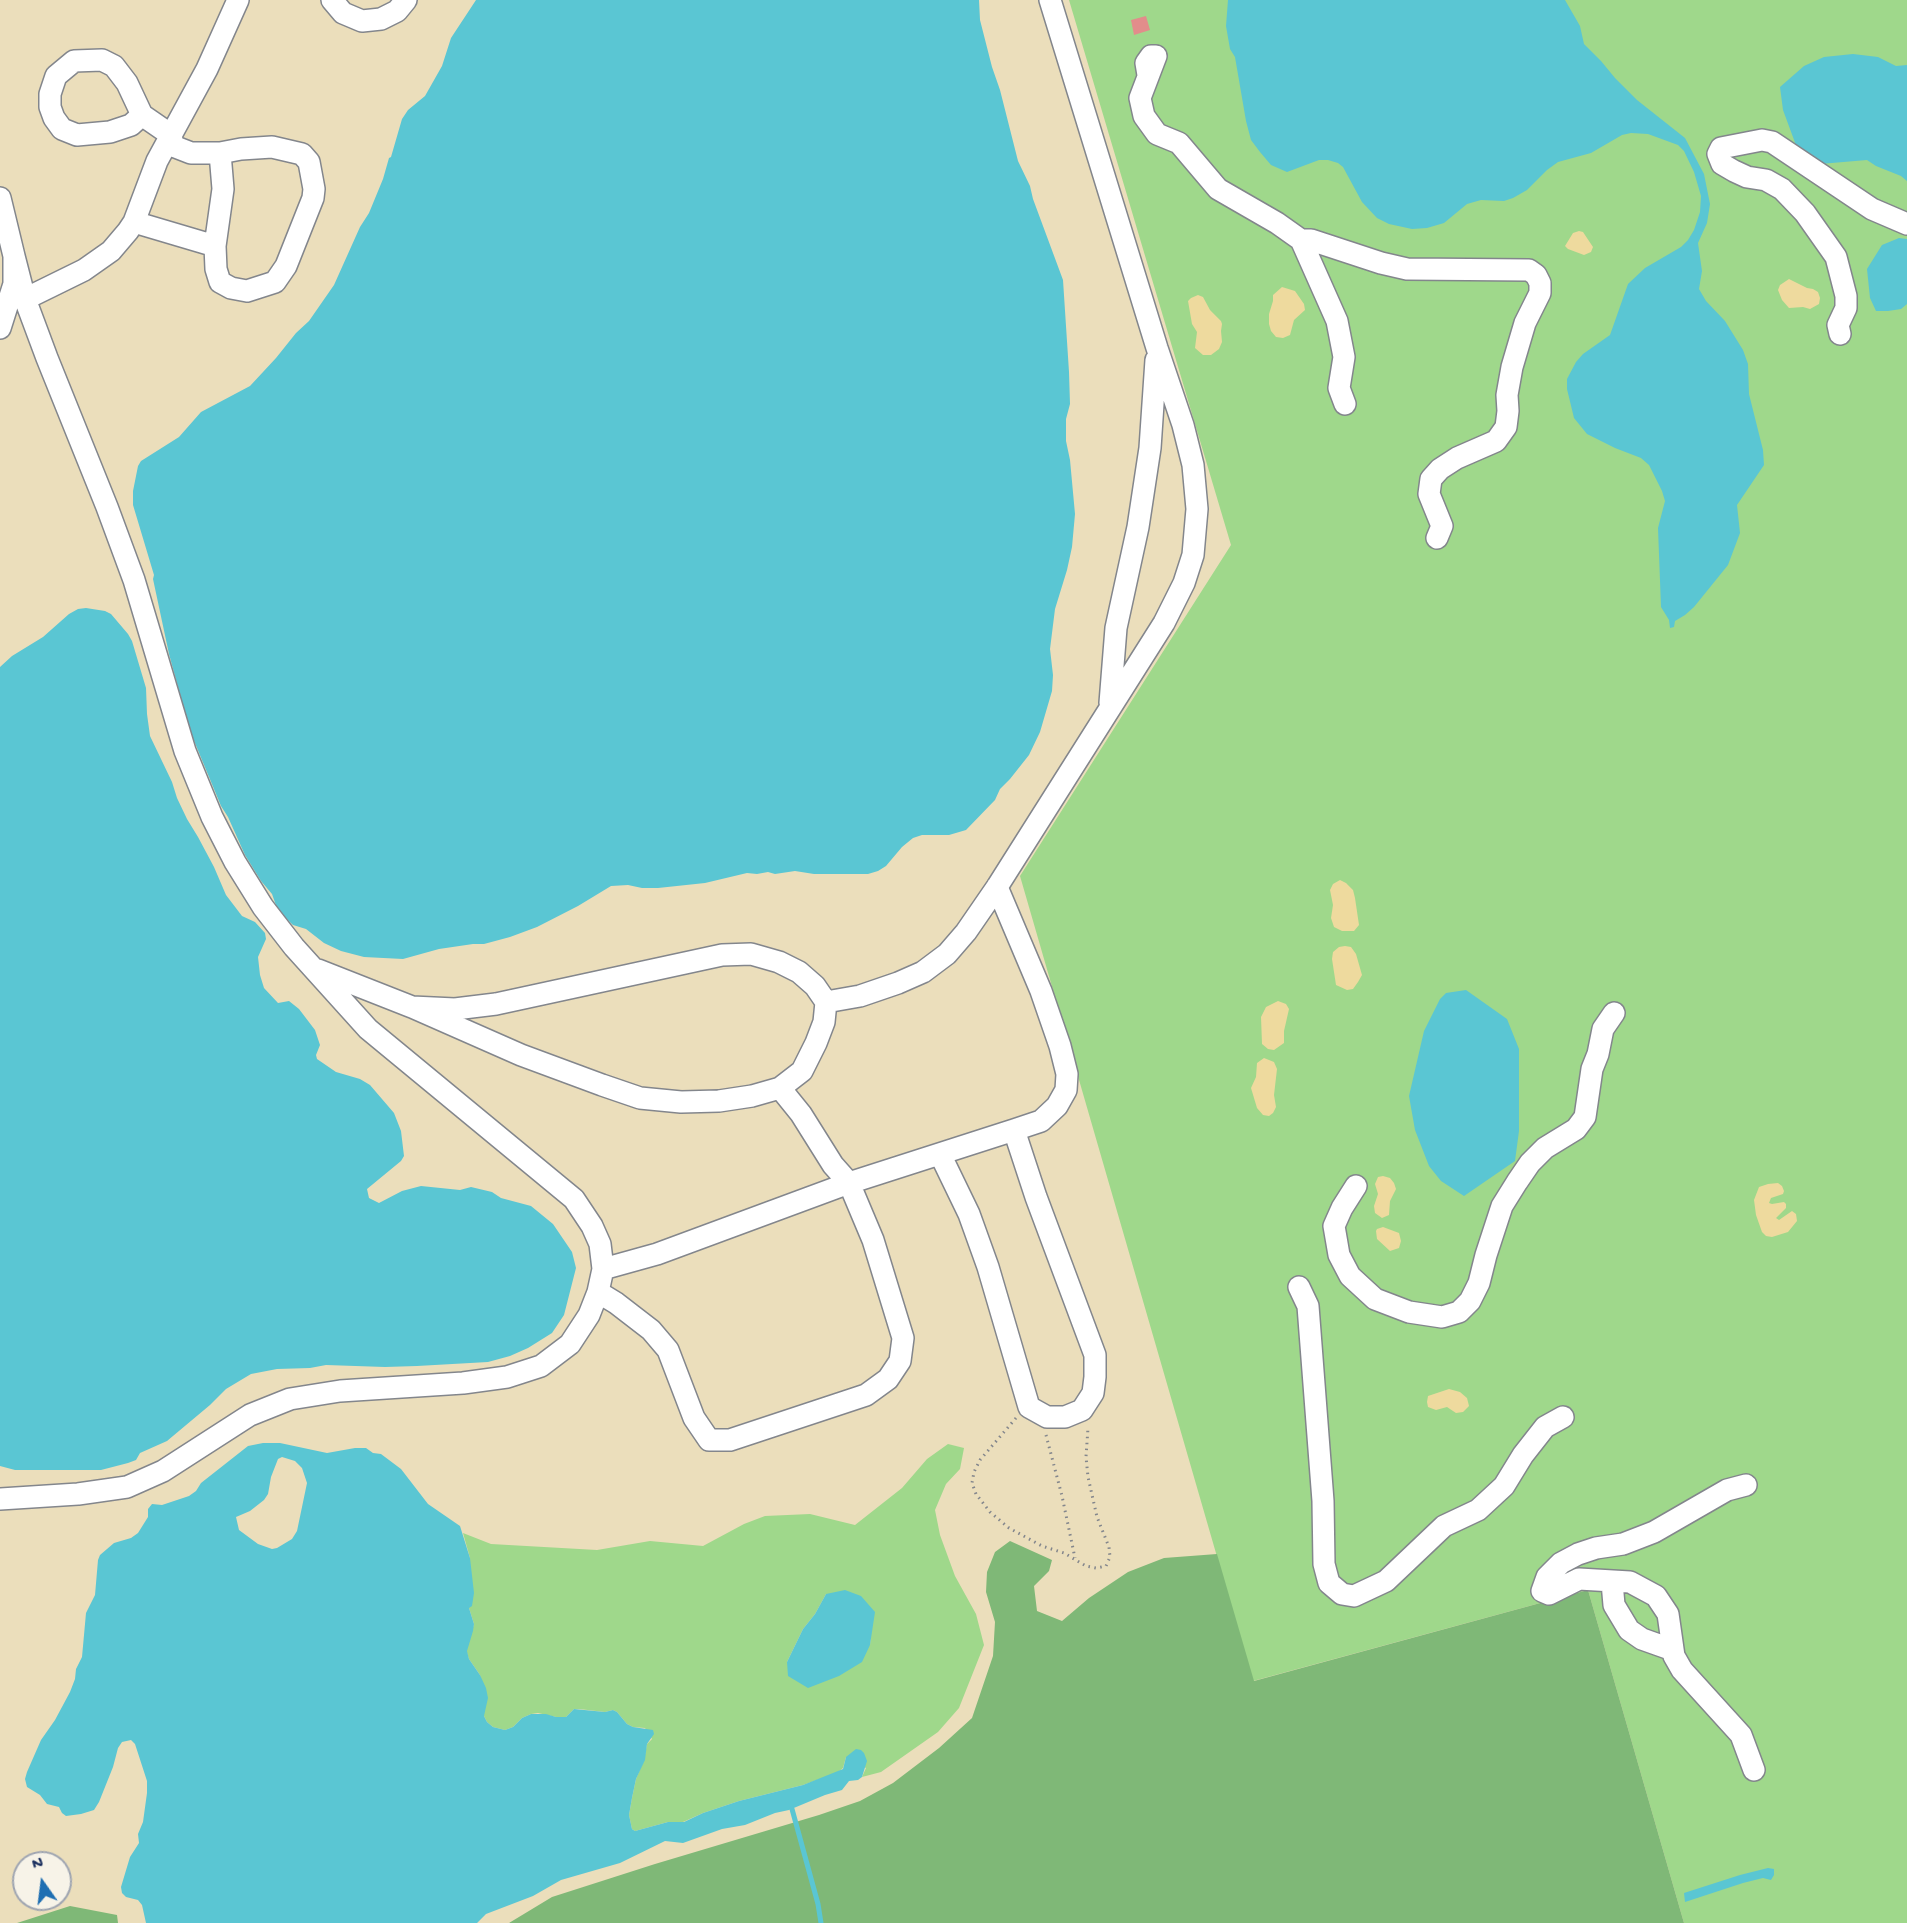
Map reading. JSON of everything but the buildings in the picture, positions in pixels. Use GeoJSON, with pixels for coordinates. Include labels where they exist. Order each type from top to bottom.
{"type":"FeatureCollection","features":[{"type":"Feature","properties":{"kind":"street"},"geometry":{"type":"LineString","coordinates":[[25,299],[84,270],[111,251],[134,222],[157,161],[207,69],[238,0]]}},
{"type":"Feature","properties":{"kind":"street"},"geometry":{"type":"LineString","coordinates":[[332,0],[343,13],[362,21],[381,19],[397,11],[406,0]]}},
{"type":"Feature","properties":{"kind":"street"},"geometry":{"type":"LineString","coordinates":[[826,1002],[860,996],[923,972],[947,954],[966,932],[997,887],[1164,623],[1184,583],[1193,555],[1197,509],[1193,465],[1183,425],[1157,348],[1050,0]]}},
{"type":"Feature","properties":{"kind":"street"},"geometry":{"type":"LineString","coordinates":[[142,115],[130,124],[110,132],[77,135],[62,129],[50,107],[50,94],[56,76],[74,60],[102,60],[114,66],[127,83],[142,115],[171,135],[173,146],[191,153],[220,153],[272,147],[302,154],[309,162],[314,189],[313,198],[286,266],[275,282],[247,291],[231,288],[220,282],[216,269],[215,246],[223,189],[220,153]]}},
{"type":"Feature","properties":{"kind":"street"},"geometry":{"type":"LineString","coordinates":[[1148,75],[1140,98],[1144,116],[1158,134],[1179,143],[1218,189],[1277,223],[1301,240],[1337,321],[1344,357],[1340,387],[1345,404]]}},
{"type":"Feature","properties":{"kind":"street"},"geometry":{"type":"LineString","coordinates":[[1840,334],[1838,325],[1845,308],[1846,296],[1836,257],[1805,213],[1782,189],[1766,180],[1740,174],[1722,164],[1718,154],[1721,148],[1762,140],[1772,141],[1863,204],[1907,224]]}},
{"type":"Feature","properties":{"kind":"street"},"geometry":{"type":"LineString","coordinates":[[0,198],[25,299],[134,580],[185,751],[212,817],[236,862],[263,908],[294,947],[368,1029],[574,1198],[592,1226],[600,1244],[603,1269],[598,1292],[589,1315],[570,1344],[541,1366],[507,1377],[463,1383],[340,1391],[290,1399],[250,1415],[163,1471],[127,1486],[78,1494],[0,1498]]}},
{"type":"Feature","properties":{"kind":"street"},"geometry":{"type":"LineString","coordinates":[[134,222],[215,246]]}},
{"type":"Feature","properties":{"kind":"street"},"geometry":{"type":"LineString","coordinates":[[1301,240],[1311,240],[1407,270],[1529,270],[1536,275],[1540,283],[1540,293],[1525,323],[1512,367],[1507,395],[1506,427],[1496,441],[1457,458],[1440,469],[1431,479],[1429,494],[1442,526],[1437,538]]}},
{"type":"Feature","properties":{"kind":"street"},"geometry":{"type":"LineString","coordinates":[[3,320],[14,284],[14,256]]}},
{"type":"Feature","properties":{"kind":"street"},"geometry":{"type":"LineString","coordinates":[[1110,707],[1116,628],[1138,527],[1150,448],[1157,348]]}},
{"type":"Feature","properties":{"kind":"street"},"geometry":{"type":"LineString","coordinates":[[603,1269],[657,1254],[849,1183],[1014,1131],[1041,1121],[1057,1106],[1066,1090],[1067,1074],[1060,1046],[1041,991],[997,887]]}},
{"type":"Feature","properties":{"kind":"street"},"geometry":{"type":"LineString","coordinates":[[315,969],[412,1007],[521,1055],[640,1098],[681,1102],[719,1101],[752,1096],[780,1088],[802,1071],[824,1022],[826,1002],[815,986],[799,972],[780,962],[751,954],[722,955],[496,1004],[455,1009],[412,1007]]}},
{"type":"Feature","properties":{"kind":"street"},"geometry":{"type":"LineString","coordinates":[[1356,1186],[1334,1226],[1339,1254],[1350,1275],[1375,1299],[1409,1312],[1442,1317],[1460,1312],[1470,1301],[1479,1283],[1502,1206],[1530,1163],[1545,1148],[1576,1129],[1585,1117],[1592,1069],[1603,1029],[1614,1013]]}},
{"type":"Feature","properties":{"kind":"street"},"geometry":{"type":"LineString","coordinates":[[598,1292],[616,1302],[651,1330],[668,1350],[694,1418],[709,1440],[730,1440],[866,1395],[888,1379],[900,1361],[903,1338],[873,1240],[849,1183],[833,1165],[801,1113],[780,1088]]}},
{"type":"Feature","properties":{"kind":"street"},"geometry":{"type":"LineString","coordinates":[[940,1154],[969,1214],[1035,1410],[1047,1417],[1065,1417],[1082,1410],[1093,1393],[1095,1355],[1014,1131]]}},
{"type":"Feature","properties":{"kind":"street"},"geometry":{"type":"LineString","coordinates":[[1299,1287],[1308,1306],[1323,1501],[1324,1564],[1329,1583],[1342,1594],[1354,1596],[1386,1581],[1444,1526],[1478,1510],[1504,1486],[1523,1455],[1545,1427],[1563,1416]]}},
{"type":"Feature","properties":{"kind":"street"},"geometry":{"type":"LineString","coordinates":[[1746,1485],[1728,1490],[1654,1532],[1623,1544],[1596,1548],[1578,1554],[1561,1563],[1547,1577],[1542,1591],[1548,1594],[1579,1579],[1630,1582],[1656,1596],[1668,1614],[1674,1656],[1682,1670],[1742,1735],[1754,1770]]}},
{"type":"Feature","properties":{"kind":"street"},"geometry":{"type":"LineString","coordinates":[[1612,1582],[1614,1605],[1629,1630],[1642,1639],[1673,1650]]}},
{"type":"Feature","properties":{"kind":"path"},"geometry":{"type":"LineString","coordinates":[[1075,1558],[1062,1496],[1035,1410],[1013,1422],[980,1460],[972,1483],[981,1503],[1009,1528],[1042,1546],[1075,1558],[1086,1566],[1096,1568],[1106,1566],[1110,1557],[1109,1547],[1092,1497],[1086,1457],[1093,1393]]}},
{"type":"Feature","properties":{"kind":"green space"},"geometry":{"type":"Polygon","coordinates":[[[1069,0],[1907,0],[1907,1923],[1684,1923],[1588,1590],[1253,1681],[1020,876],[1231,545],[1069,0]]]}},
{"type":"Feature","properties":{"kind":"green space"},"geometry":{"type":"Polygon","coordinates":[[[948,1444],[964,1448],[960,1469],[946,1484],[935,1510],[940,1535],[955,1576],[976,1614],[984,1645],[959,1708],[938,1732],[881,1772],[862,1777],[866,1768],[846,1757],[843,1768],[837,1773],[803,1785],[739,1801],[683,1822],[668,1822],[635,1831],[632,1829],[629,1815],[632,1798],[647,1744],[652,1739],[645,1728],[627,1724],[613,1710],[605,1712],[574,1709],[566,1717],[531,1714],[505,1730],[493,1727],[487,1722],[484,1716],[480,1675],[466,1650],[474,1624],[469,1608],[470,1558],[463,1533],[491,1544],[597,1550],[650,1541],[703,1546],[744,1524],[765,1516],[810,1514],[855,1525],[902,1488],[927,1459],[948,1444]],[[826,1594],[803,1629],[787,1662],[870,1645],[871,1633],[826,1594]]]}},
{"type":"Feature","properties":{"kind":"green space"},"geometry":{"type":"Polygon","coordinates":[[[1010,1541],[1052,1560],[1049,1571],[1034,1586],[1037,1611],[1062,1621],[1089,1598],[1128,1572],[1164,1558],[1217,1554],[1254,1681],[1588,1590],[1684,1923],[509,1923],[552,1897],[860,1801],[893,1783],[939,1748],[972,1718],[993,1656],[995,1622],[986,1592],[987,1572],[995,1552],[1010,1541]]]}},
{"type":"Feature","properties":{"kind":"green space"},"geometry":{"type":"Polygon","coordinates":[[[72,1906],[117,1915],[118,1923],[17,1923],[54,1911],[72,1911],[72,1906]]]}},
{"type":"Feature","properties":{"kind":"sand"},"geometry":{"type":"Polygon","coordinates":[[[1583,232],[1593,247],[1591,252],[1584,255],[1565,246],[1573,233],[1583,232]]]}},
{"type":"Feature","properties":{"kind":"sand"},"geometry":{"type":"Polygon","coordinates":[[[1789,279],[1818,292],[1819,304],[1810,309],[1789,308],[1782,300],[1778,290],[1780,285],[1789,279]]]}},
{"type":"Feature","properties":{"kind":"sand"},"geometry":{"type":"Polygon","coordinates":[[[1282,287],[1295,291],[1304,304],[1305,310],[1294,320],[1290,335],[1283,338],[1276,337],[1269,324],[1273,295],[1282,287]]]}},
{"type":"Feature","properties":{"kind":"sand"},"geometry":{"type":"Polygon","coordinates":[[[1198,295],[1203,297],[1222,324],[1222,342],[1219,349],[1211,355],[1203,355],[1195,348],[1197,332],[1192,324],[1188,301],[1198,295]]]}},
{"type":"Feature","properties":{"kind":"sand"},"geometry":{"type":"Polygon","coordinates":[[[1340,880],[1353,890],[1359,925],[1354,931],[1342,931],[1334,927],[1331,918],[1333,905],[1330,890],[1333,884],[1340,880]]]}},
{"type":"Feature","properties":{"kind":"sand"},"geometry":{"type":"Polygon","coordinates":[[[1345,946],[1351,947],[1356,954],[1362,975],[1353,989],[1347,990],[1336,985],[1332,959],[1333,952],[1345,946]]]}},
{"type":"Feature","properties":{"kind":"sand"},"geometry":{"type":"Polygon","coordinates":[[[1278,1001],[1286,1004],[1289,1009],[1284,1043],[1274,1050],[1262,1044],[1261,1017],[1266,1007],[1278,1001]]]}},
{"type":"Feature","properties":{"kind":"sand"},"geometry":{"type":"Polygon","coordinates":[[[1264,1058],[1274,1062],[1277,1069],[1274,1095],[1276,1107],[1269,1116],[1263,1115],[1257,1108],[1251,1088],[1256,1077],[1257,1063],[1264,1058]]]}},
{"type":"Feature","properties":{"kind":"sand"},"geometry":{"type":"Polygon","coordinates":[[[1378,1177],[1390,1178],[1396,1189],[1390,1201],[1389,1215],[1382,1218],[1375,1213],[1374,1206],[1378,1194],[1375,1184],[1378,1177]]]}},
{"type":"Feature","properties":{"kind":"sand"},"geometry":{"type":"Polygon","coordinates":[[[1778,1183],[1782,1186],[1783,1194],[1771,1198],[1769,1203],[1784,1202],[1786,1208],[1776,1218],[1779,1220],[1792,1211],[1796,1214],[1797,1221],[1788,1232],[1772,1237],[1766,1236],[1762,1232],[1756,1215],[1754,1200],[1759,1187],[1778,1183]]]}},
{"type":"Feature","properties":{"kind":"sand"},"geometry":{"type":"Polygon","coordinates":[[[1383,1227],[1399,1233],[1401,1241],[1399,1248],[1390,1251],[1377,1239],[1377,1229],[1383,1227]]]}},
{"type":"Feature","properties":{"kind":"sand"},"geometry":{"type":"Polygon","coordinates":[[[1449,1389],[1460,1392],[1467,1398],[1469,1406],[1463,1412],[1456,1413],[1447,1407],[1436,1410],[1428,1407],[1428,1396],[1449,1389]]]}},
{"type":"Feature","properties":{"kind":"water"},"geometry":{"type":"Polygon","coordinates":[[[476,0],[979,0],[980,20],[1018,161],[1030,186],[1063,280],[1070,404],[1066,419],[1066,441],[1075,514],[1072,547],[1055,609],[1050,649],[1052,691],[1040,732],[1029,755],[1000,789],[995,800],[966,830],[949,835],[922,835],[913,838],[886,866],[868,874],[814,874],[795,871],[775,874],[768,872],[747,873],[705,883],[658,888],[611,886],[537,927],[510,937],[484,944],[439,949],[403,959],[364,957],[341,951],[324,943],[306,929],[293,925],[278,911],[272,894],[245,855],[221,806],[190,731],[169,654],[154,575],[133,505],[138,466],[141,461],[179,437],[201,412],[250,386],[309,321],[334,285],[360,227],[369,213],[391,157],[402,119],[408,110],[425,96],[442,66],[451,38],[476,0]]]}},
{"type":"Feature","properties":{"kind":"water"},"geometry":{"type":"Polygon","coordinates":[[[1228,0],[1565,0],[1580,26],[1584,44],[1637,100],[1685,138],[1704,174],[1710,204],[1707,223],[1698,243],[1702,271],[1699,289],[1706,301],[1725,321],[1743,350],[1748,364],[1749,394],[1763,450],[1764,465],[1737,505],[1740,533],[1728,565],[1694,607],[1675,621],[1674,627],[1670,628],[1669,620],[1661,607],[1658,528],[1665,501],[1662,491],[1649,465],[1641,458],[1587,434],[1574,418],[1567,379],[1583,354],[1610,335],[1628,284],[1645,268],[1681,247],[1694,230],[1700,212],[1701,196],[1694,172],[1684,151],[1678,145],[1648,134],[1622,135],[1591,153],[1558,162],[1527,190],[1513,198],[1504,201],[1481,200],[1467,204],[1444,223],[1427,228],[1412,229],[1389,224],[1377,218],[1362,202],[1343,167],[1338,163],[1319,160],[1287,172],[1271,165],[1251,140],[1235,57],[1230,49],[1226,26],[1228,0]]]}},
{"type":"Feature","properties":{"kind":"water"},"geometry":{"type":"Polygon","coordinates":[[[1853,54],[1878,57],[1896,66],[1907,65],[1907,181],[1867,160],[1820,164],[1797,148],[1783,110],[1780,87],[1804,66],[1824,57],[1853,54]]]}},
{"type":"Feature","properties":{"kind":"water"},"geometry":{"type":"Polygon","coordinates":[[[1899,238],[1907,239],[1907,304],[1901,309],[1876,311],[1870,298],[1867,269],[1882,245],[1899,238]]]}},
{"type":"Feature","properties":{"kind":"water"},"geometry":{"type":"Polygon","coordinates":[[[86,608],[111,614],[132,641],[146,688],[150,736],[172,782],[177,798],[214,867],[226,895],[242,916],[255,922],[265,933],[266,939],[258,957],[264,988],[278,1003],[289,1001],[299,1009],[315,1030],[320,1045],[316,1055],[317,1059],[336,1072],[360,1079],[370,1085],[394,1113],[401,1131],[404,1156],[367,1189],[369,1198],[379,1203],[402,1191],[421,1186],[460,1190],[471,1187],[492,1192],[501,1198],[531,1206],[553,1224],[572,1252],[576,1268],[564,1315],[552,1333],[510,1356],[488,1362],[385,1367],[326,1365],[277,1369],[251,1374],[226,1389],[167,1441],[140,1453],[136,1460],[101,1470],[15,1470],[0,1466],[0,667],[12,656],[43,637],[69,614],[86,608]]]}},
{"type":"Feature","properties":{"kind":"water"},"geometry":{"type":"Polygon","coordinates":[[[1466,990],[1507,1019],[1519,1049],[1519,1131],[1515,1161],[1464,1196],[1441,1181],[1429,1166],[1415,1130],[1409,1096],[1424,1031],[1440,999],[1446,993],[1466,990]]]}},
{"type":"Feature","properties":{"kind":"water"},"geometry":{"type":"Polygon","coordinates":[[[280,1443],[327,1453],[366,1448],[373,1453],[381,1454],[401,1469],[428,1504],[460,1526],[470,1558],[474,1593],[472,1606],[469,1608],[474,1624],[467,1651],[469,1659],[486,1688],[488,1698],[484,1716],[487,1722],[493,1727],[505,1730],[531,1714],[566,1717],[574,1709],[605,1712],[613,1710],[633,1727],[653,1730],[654,1734],[647,1744],[645,1760],[636,1779],[632,1798],[629,1815],[632,1829],[635,1831],[668,1822],[684,1822],[739,1801],[803,1785],[843,1769],[846,1757],[856,1749],[864,1753],[867,1761],[862,1777],[849,1781],[842,1790],[789,1810],[683,1843],[665,1841],[620,1863],[561,1880],[533,1896],[486,1914],[477,1923],[146,1923],[142,1905],[138,1900],[126,1897],[121,1887],[130,1857],[139,1843],[138,1834],[143,1822],[147,1793],[147,1781],[135,1744],[131,1740],[122,1742],[118,1748],[113,1767],[94,1810],[66,1816],[59,1807],[47,1804],[40,1795],[27,1787],[25,1779],[41,1740],[55,1720],[75,1679],[76,1669],[82,1657],[86,1613],[95,1595],[100,1555],[114,1543],[131,1538],[138,1533],[148,1517],[148,1509],[152,1504],[162,1505],[189,1496],[201,1483],[248,1446],[280,1443]],[[282,1457],[278,1459],[268,1494],[264,1500],[250,1511],[236,1517],[239,1530],[258,1544],[272,1549],[292,1539],[297,1531],[307,1483],[302,1468],[295,1461],[282,1457]]]}},
{"type":"Feature","properties":{"kind":"water"},"geometry":{"type":"Polygon","coordinates":[[[845,1590],[861,1596],[875,1612],[870,1645],[862,1662],[839,1676],[808,1688],[788,1676],[787,1662],[803,1629],[826,1594],[845,1590]]]}},
{"type":"Feature","properties":{"kind":"water"},"geometry":{"type":"Polygon","coordinates":[[[1768,1868],[1774,1869],[1771,1880],[1763,1878],[1743,1883],[1685,1902],[1684,1893],[1768,1868]]]}},
{"type":"Feature","properties":{"kind":"waterway"},"geometry":{"type":"LineString","coordinates":[[792,1809],[821,1923]]}}]}
